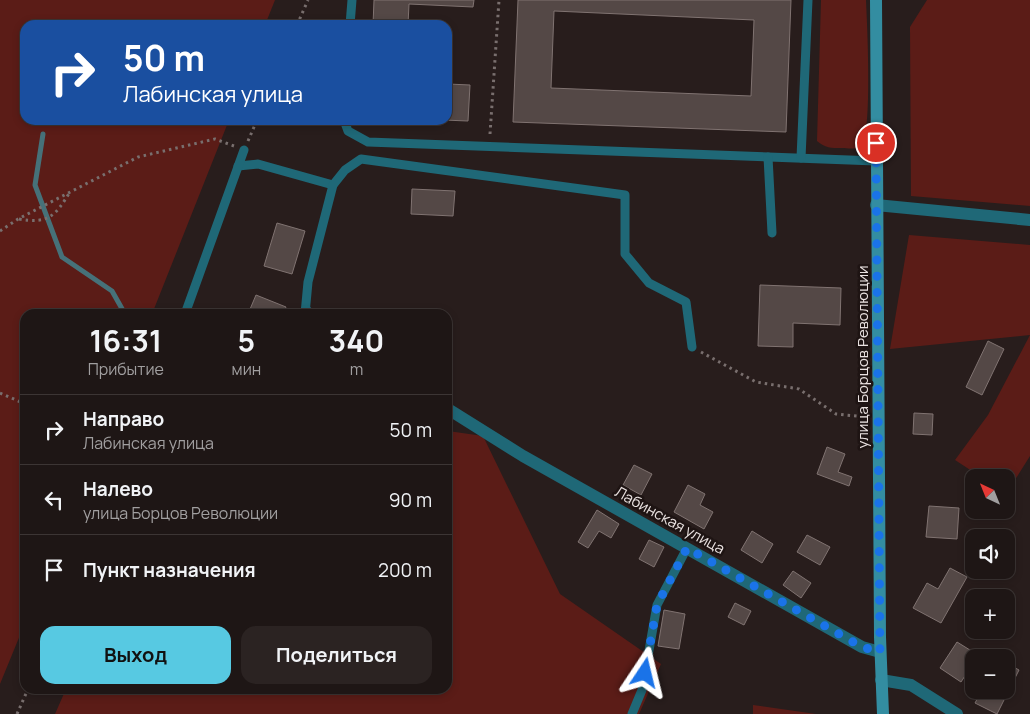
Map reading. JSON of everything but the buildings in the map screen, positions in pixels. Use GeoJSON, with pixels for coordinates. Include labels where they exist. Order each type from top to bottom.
{"type":"FeatureCollection","features":[{"type":"Feature","properties":{"kind":"street","name":"улица Борцов Революции"},"geometry":{"type":"LineString","coordinates":[[876,0],[880,652],[883,714]]}},
{"type":"Feature","properties":{"kind":"street"},"geometry":{"type":"LineString","coordinates":[[876,205],[1030,220]]}},
{"type":"Feature","properties":{"kind":"street","name":"Лабинская улица"},"geometry":{"type":"LineString","coordinates":[[452,412],[523,456],[862,647],[880,652]]}},
{"type":"Feature","properties":{"kind":"street"},"geometry":{"type":"LineString","coordinates":[[881,680],[911,685],[958,714]]}},
{"type":"Feature","properties":{"kind":"lane"},"geometry":{"type":"LineString","coordinates":[[350,20],[352,0]]}},
{"type":"Feature","properties":{"kind":"lane"},"geometry":{"type":"LineString","coordinates":[[801,158],[808,0]]}},
{"type":"Feature","properties":{"kind":"lane"},"geometry":{"type":"LineString","coordinates":[[346,125],[348,131],[368,142],[489,145],[876,161]]}},
{"type":"Feature","properties":{"kind":"lane"},"geometry":{"type":"LineString","coordinates":[[187,309],[244,150]]}},
{"type":"Feature","properties":{"kind":"lane"},"geometry":{"type":"LineString","coordinates":[[768,157],[772,233]]}},
{"type":"Feature","properties":{"kind":"lane"},"geometry":{"type":"LineString","coordinates":[[306,309],[308,282],[333,185],[345,170],[360,159],[625,195],[625,254],[649,283],[686,302],[692,346]]}},
{"type":"Feature","properties":{"kind":"lane"},"geometry":{"type":"LineString","coordinates":[[238,166],[258,164],[333,185]]}},
{"type":"Feature","properties":{"kind":"lane"},"geometry":{"type":"LineString","coordinates":[[632,714],[642,690],[657,605],[687,548]]}},
{"type":"Feature","properties":{"kind":"path"},"geometry":{"type":"LineString","coordinates":[[299,20],[308,0]]}},
{"type":"Feature","properties":{"kind":"path"},"geometry":{"type":"LineString","coordinates":[[489,145],[500,0]]}},
{"type":"Feature","properties":{"kind":"path"},"geometry":{"type":"LineString","coordinates":[[0,231],[18,218],[138,157],[168,148],[215,139],[244,150],[255,125]]}},
{"type":"Feature","properties":{"kind":"path"},"geometry":{"type":"LineString","coordinates":[[18,218],[35,221],[57,214],[70,192]]}},
{"type":"Feature","properties":{"kind":"path"},"geometry":{"type":"LineString","coordinates":[[692,346],[756,382],[800,389],[836,414],[878,418]]}},
{"type":"Feature","properties":{"kind":"path"},"geometry":{"type":"LineString","coordinates":[[0,393],[20,402]]}},
{"type":"Feature","properties":{"kind":"path"},"geometry":{"type":"LineString","coordinates":[[17,714],[26,694]]}},
{"type":"Feature","properties":{"kind":"shaded area"},"geometry":{"type":"Polygon","coordinates":[[[0,0],[275,0],[267,20],[20,20],[20,125],[227,125],[154,309],[20,309],[20,635],[0,684],[0,0]]]}},
{"type":"Feature","properties":{"kind":"shaded area"},"geometry":{"type":"Polygon","coordinates":[[[821,0],[866,0],[868,53],[867,122],[865,137],[861,146],[857,148],[828,147],[817,141],[821,0]]]}},
{"type":"Feature","properties":{"kind":"shaded area"},"geometry":{"type":"Polygon","coordinates":[[[927,0],[1030,0],[1030,206],[911,196],[910,27],[927,0]]]}},
{"type":"Feature","properties":{"kind":"shaded area"},"geometry":{"type":"Polygon","coordinates":[[[909,235],[1030,245],[1030,335],[890,349],[909,235]]]}},
{"type":"Feature","properties":{"kind":"shaded area"},"geometry":{"type":"Polygon","coordinates":[[[1030,335],[1030,456],[1015,480],[1015,469],[969,469],[955,460],[988,415],[1030,335]]]}},
{"type":"Feature","properties":{"kind":"shaded area"},"geometry":{"type":"Polygon","coordinates":[[[452,432],[483,436],[560,594],[661,664],[639,714],[55,714],[64,694],[452,694],[452,432]]]}},
{"type":"Feature","properties":{"kind":"shaded area"},"geometry":{"type":"Polygon","coordinates":[[[753,705],[816,714],[753,714],[753,705]]]}},
{"type":"Feature","properties":{"kind":"waterway"},"geometry":{"type":"LineString","coordinates":[[43,134],[35,185],[62,257],[112,291],[122,309]]}},
{"type":"Feature","properties":{"kind":"route"},"geometry":{"type":"LineString","coordinates":[[645,673],[657,605],[687,548],[862,647],[880,652],[876,143]]}}]}
